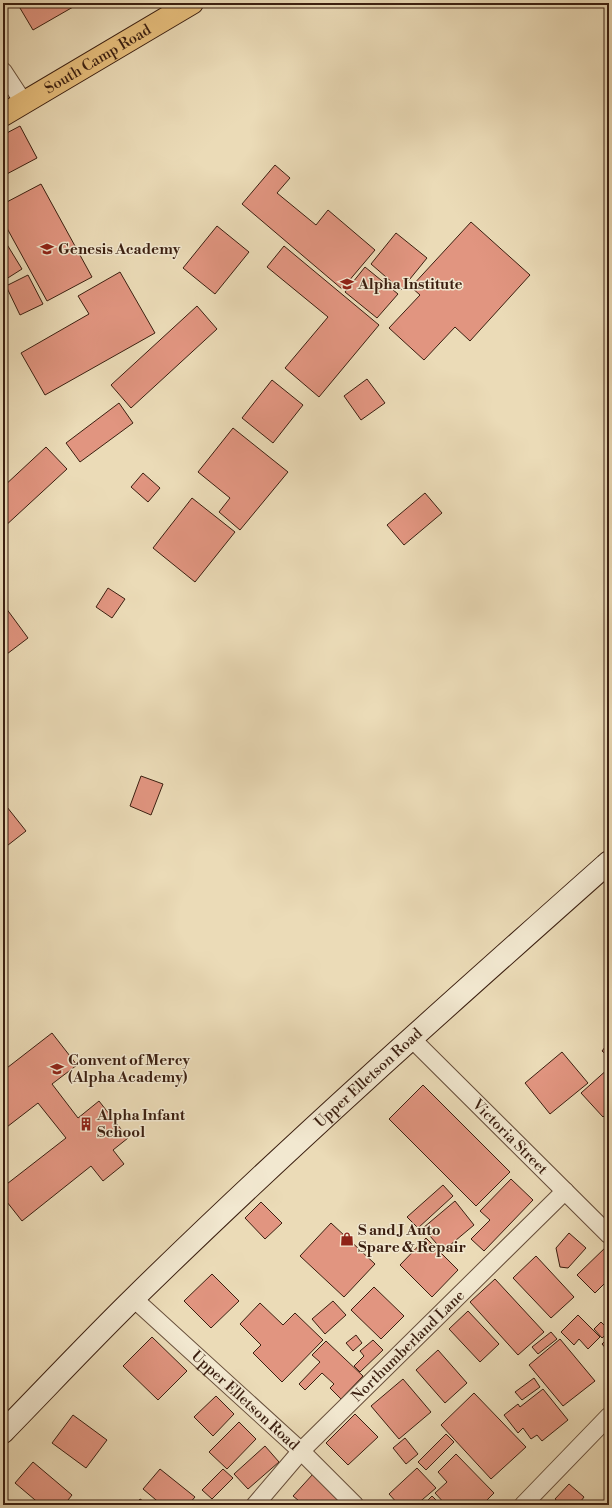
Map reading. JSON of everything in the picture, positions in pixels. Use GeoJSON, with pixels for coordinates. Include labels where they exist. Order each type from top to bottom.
{"type":"FeatureCollection","features":[{"type":"Feature","properties":{"kind":"main road","name":"South Camp Road"},"geometry":{"type":"LineString","coordinates":[[3,115],[192,3]]}},
{"type":"Feature","properties":{"kind":"street"},"geometry":{"type":"LineString","coordinates":[[3,71],[24,103]]}},
{"type":"Feature","properties":{"kind":"street","name":"Upper Elletson Road"},"geometry":{"type":"LineString","coordinates":[[3,1432],[133,1298],[252,1185],[411,1038],[609,862]]}},
{"type":"Feature","properties":{"kind":"street","name":"Victoria Street"},"geometry":{"type":"LineString","coordinates":[[411,1038],[609,1235]]}},
{"type":"Feature","properties":{"kind":"street","name":"Northumberland Lane"},"geometry":{"type":"LineString","coordinates":[[255,1505],[301,1451],[565,1191]]}},
{"type":"Feature","properties":{"kind":"street","name":"Upper Elletson Road"},"geometry":{"type":"LineString","coordinates":[[133,1298],[301,1451],[355,1505]]}},
{"type":"Feature","properties":{"kind":"street"},"geometry":{"type":"LineString","coordinates":[[523,1505],[609,1416]]}},
{"type":"Feature","properties":{"kind":"building"},"geometry":{"type":"Polygon","coordinates":[[[17,3],[80,3],[33,30],[17,3]]]}},
{"type":"Feature","properties":{"kind":"building"},"geometry":{"type":"Polygon","coordinates":[[[20,126],[37,158],[3,176],[3,135],[20,126]]]}},
{"type":"Feature","properties":{"kind":"building"},"geometry":{"type":"Polygon","coordinates":[[[275,165],[290,178],[277,193],[316,225],[328,210],[375,250],[342,289],[242,204],[275,165]]]}},
{"type":"Feature","properties":{"kind":"building","name":"Genesis Academy"},"geometry":{"type":"Polygon","coordinates":[[[41,184],[92,277],[47,301],[3,221],[3,204],[41,184]]]}},
{"type":"Feature","properties":{"kind":"building"},"geometry":{"type":"Polygon","coordinates":[[[471,222],[530,275],[470,341],[455,327],[424,360],[389,328],[420,295],[411,287],[471,222]]]}},
{"type":"Feature","properties":{"kind":"building"},"geometry":{"type":"Polygon","coordinates":[[[217,226],[249,252],[215,294],[183,268],[217,226]]]}},
{"type":"Feature","properties":{"kind":"building"},"geometry":{"type":"Polygon","coordinates":[[[396,233],[427,258],[401,290],[371,264],[396,233]]]}},
{"type":"Feature","properties":{"kind":"building"},"geometry":{"type":"Polygon","coordinates":[[[3,238],[22,269],[3,281],[3,238]]]}},
{"type":"Feature","properties":{"kind":"building"},"geometry":{"type":"Polygon","coordinates":[[[284,246],[379,325],[319,397],[285,368],[328,317],[267,267],[284,246]]]}},
{"type":"Feature","properties":{"kind":"building"},"geometry":{"type":"Polygon","coordinates":[[[365,267],[398,294],[377,318],[345,292],[365,267]]]}},
{"type":"Feature","properties":{"kind":"building"},"geometry":{"type":"Polygon","coordinates":[[[120,272],[155,333],[45,395],[21,353],[89,314],[78,296],[120,272]]]}},
{"type":"Feature","properties":{"kind":"building"},"geometry":{"type":"Polygon","coordinates":[[[28,275],[43,304],[20,315],[6,286],[28,275]]]}},
{"type":"Feature","properties":{"kind":"building"},"geometry":{"type":"Polygon","coordinates":[[[197,306],[217,329],[131,408],[111,385],[197,306]]]}},
{"type":"Feature","properties":{"kind":"building"},"geometry":{"type":"Polygon","coordinates":[[[367,379],[385,403],[361,420],[344,396],[367,379]]]}},
{"type":"Feature","properties":{"kind":"building"},"geometry":{"type":"Polygon","coordinates":[[[272,380],[303,405],[273,443],[242,418],[272,380]]]}},
{"type":"Feature","properties":{"kind":"building"},"geometry":{"type":"Polygon","coordinates":[[[119,403],[133,423],[80,462],[66,443],[119,403]]]}},
{"type":"Feature","properties":{"kind":"building"},"geometry":{"type":"Polygon","coordinates":[[[233,428],[288,472],[240,530],[219,512],[230,498],[198,472],[233,428]]]}},
{"type":"Feature","properties":{"kind":"building"},"geometry":{"type":"Polygon","coordinates":[[[46,447],[67,469],[3,528],[3,487],[46,447]]]}},
{"type":"Feature","properties":{"kind":"building"},"geometry":{"type":"Polygon","coordinates":[[[143,473],[160,488],[148,502],[131,487],[143,473]]]}},
{"type":"Feature","properties":{"kind":"building"},"geometry":{"type":"Polygon","coordinates":[[[425,493],[442,513],[404,545],[387,525],[425,493]]]}},
{"type":"Feature","properties":{"kind":"building"},"geometry":{"type":"Polygon","coordinates":[[[192,498],[235,532],[195,582],[153,548],[192,498]]]}},
{"type":"Feature","properties":{"kind":"building"},"geometry":{"type":"Polygon","coordinates":[[[108,588],[125,599],[112,618],[96,607],[108,588]]]}},
{"type":"Feature","properties":{"kind":"building"},"geometry":{"type":"Polygon","coordinates":[[[3,604],[28,638],[3,657],[3,604]]]}},
{"type":"Feature","properties":{"kind":"building"},"geometry":{"type":"Polygon","coordinates":[[[141,776],[163,784],[151,815],[130,806],[141,776]]]}},
{"type":"Feature","properties":{"kind":"building"},"geometry":{"type":"Polygon","coordinates":[[[3,802],[26,831],[3,849],[3,802]]]}},
{"type":"Feature","properties":{"kind":"building","name":"Alpha Infant School"},"geometry":{"type":"Polygon","coordinates":[[[52,1033],[77,1065],[52,1084],[78,1118],[99,1101],[128,1138],[113,1150],[124,1164],[103,1181],[91,1166],[22,1221],[3,1197],[3,1187],[66,1138],[38,1103],[3,1130],[3,1071],[52,1033]]]}},
{"type":"Feature","properties":{"kind":"building"},"geometry":{"type":"Polygon","coordinates":[[[609,1042],[609,1057],[602,1051],[609,1042]]]}},
{"type":"Feature","properties":{"kind":"building"},"geometry":{"type":"Polygon","coordinates":[[[562,1052],[588,1083],[550,1114],[525,1083],[562,1052]]]}},
{"type":"Feature","properties":{"kind":"building"},"geometry":{"type":"Polygon","coordinates":[[[609,1068],[609,1111],[603,1117],[581,1093],[609,1068]]]}},
{"type":"Feature","properties":{"kind":"building"},"geometry":{"type":"Polygon","coordinates":[[[423,1085],[510,1172],[476,1206],[389,1119],[423,1085]]]}},
{"type":"Feature","properties":{"kind":"building"},"geometry":{"type":"Polygon","coordinates":[[[511,1179],[533,1200],[484,1251],[471,1239],[490,1220],[480,1211],[511,1179]]]}},
{"type":"Feature","properties":{"kind":"building"},"geometry":{"type":"Polygon","coordinates":[[[443,1185],[453,1196],[418,1228],[407,1217],[443,1185]]]}},
{"type":"Feature","properties":{"kind":"building"},"geometry":{"type":"Polygon","coordinates":[[[455,1201],[474,1225],[443,1251],[423,1228],[455,1201]]]}},
{"type":"Feature","properties":{"kind":"building"},"geometry":{"type":"Polygon","coordinates":[[[261,1202],[282,1223],[265,1239],[245,1218],[261,1202]]]}},
{"type":"Feature","properties":{"kind":"building"},"geometry":{"type":"Polygon","coordinates":[[[331,1223],[375,1264],[344,1297],[300,1256],[331,1223]]]}},
{"type":"Feature","properties":{"kind":"building"},"geometry":{"type":"Polygon","coordinates":[[[569,1233],[586,1248],[568,1268],[560,1267],[556,1248],[569,1233]]]}},
{"type":"Feature","properties":{"kind":"building"},"geometry":{"type":"Polygon","coordinates":[[[426,1238],[458,1270],[432,1297],[400,1265],[426,1238]]]}},
{"type":"Feature","properties":{"kind":"building"},"geometry":{"type":"Polygon","coordinates":[[[608,1245],[609,1279],[595,1293],[577,1275],[608,1245]]]}},
{"type":"Feature","properties":{"kind":"building"},"geometry":{"type":"Polygon","coordinates":[[[536,1256],[574,1297],[551,1318],[513,1278],[536,1256]]]}},
{"type":"Feature","properties":{"kind":"building"},"geometry":{"type":"Polygon","coordinates":[[[212,1274],[239,1301],[211,1328],[184,1301],[212,1274]]]}},
{"type":"Feature","properties":{"kind":"building"},"geometry":{"type":"Polygon","coordinates":[[[495,1279],[544,1332],[518,1355],[470,1302],[495,1279]]]}},
{"type":"Feature","properties":{"kind":"building"},"geometry":{"type":"Polygon","coordinates":[[[374,1287],[404,1316],[381,1339],[351,1310],[374,1287]]]}},
{"type":"Feature","properties":{"kind":"building"},"geometry":{"type":"Polygon","coordinates":[[[333,1301],[346,1315],[325,1334],[312,1319],[333,1301]]]}},
{"type":"Feature","properties":{"kind":"building"},"geometry":{"type":"Polygon","coordinates":[[[260,1303],[283,1325],[295,1313],[323,1340],[282,1382],[253,1353],[261,1345],[240,1324],[260,1303]]]}},
{"type":"Feature","properties":{"kind":"building"},"geometry":{"type":"Polygon","coordinates":[[[468,1311],[499,1344],[480,1362],[449,1329],[468,1311]]]}},
{"type":"Feature","properties":{"kind":"building"},"geometry":{"type":"Polygon","coordinates":[[[578,1315],[600,1337],[588,1349],[579,1339],[574,1345],[561,1332],[578,1315]]]}},
{"type":"Feature","properties":{"kind":"building"},"geometry":{"type":"Polygon","coordinates":[[[601,1322],[609,1330],[609,1332],[602,1338],[594,1329],[601,1322]]]}},
{"type":"Feature","properties":{"kind":"building"},"geometry":{"type":"Polygon","coordinates":[[[551,1332],[557,1339],[538,1354],[532,1347],[551,1332]]]}},
{"type":"Feature","properties":{"kind":"building"},"geometry":{"type":"Polygon","coordinates":[[[356,1335],[362,1343],[353,1351],[346,1343],[356,1335]]]}},
{"type":"Feature","properties":{"kind":"building"},"geometry":{"type":"Polygon","coordinates":[[[152,1337],[187,1371],[158,1400],[123,1366],[152,1337]]]}},
{"type":"Feature","properties":{"kind":"building"},"geometry":{"type":"Polygon","coordinates":[[[609,1337],[609,1352],[602,1344],[609,1337]]]}},
{"type":"Feature","properties":{"kind":"building"},"geometry":{"type":"Polygon","coordinates":[[[560,1339],[595,1381],[563,1406],[529,1365],[560,1339]]]}},
{"type":"Feature","properties":{"kind":"building"},"geometry":{"type":"Polygon","coordinates":[[[373,1340],[383,1350],[360,1372],[354,1366],[364,1356],[360,1351],[373,1340]]]}},
{"type":"Feature","properties":{"kind":"building"},"geometry":{"type":"Polygon","coordinates":[[[326,1341],[363,1376],[341,1399],[330,1388],[334,1384],[322,1373],[305,1390],[299,1384],[320,1362],[312,1355],[326,1341]]]}},
{"type":"Feature","properties":{"kind":"building"},"geometry":{"type":"Polygon","coordinates":[[[438,1350],[467,1383],[445,1403],[416,1370],[438,1350]]]}},
{"type":"Feature","properties":{"kind":"building"},"geometry":{"type":"Polygon","coordinates":[[[534,1378],[540,1387],[522,1400],[515,1392],[534,1378]]]}},
{"type":"Feature","properties":{"kind":"building"},"geometry":{"type":"Polygon","coordinates":[[[403,1379],[431,1412],[399,1439],[371,1406],[403,1379]]]}},
{"type":"Feature","properties":{"kind":"building"},"geometry":{"type":"Polygon","coordinates":[[[543,1389],[568,1420],[542,1441],[537,1435],[531,1439],[523,1428],[518,1433],[504,1415],[518,1404],[520,1407],[543,1389]]]}},
{"type":"Feature","properties":{"kind":"building"},"geometry":{"type":"Polygon","coordinates":[[[474,1393],[526,1447],[491,1479],[441,1425],[474,1393]]]}},
{"type":"Feature","properties":{"kind":"building"},"geometry":{"type":"Polygon","coordinates":[[[216,1396],[234,1414],[213,1436],[194,1417],[216,1396]]]}},
{"type":"Feature","properties":{"kind":"building"},"geometry":{"type":"Polygon","coordinates":[[[355,1414],[378,1437],[348,1465],[326,1443],[355,1414]]]}},
{"type":"Feature","properties":{"kind":"building"},"geometry":{"type":"Polygon","coordinates":[[[73,1415],[107,1440],[86,1468],[52,1443],[73,1415]]]}},
{"type":"Feature","properties":{"kind":"building"},"geometry":{"type":"Polygon","coordinates":[[[239,1422],[256,1439],[227,1469],[209,1452],[239,1422]]]}},
{"type":"Feature","properties":{"kind":"building"},"geometry":{"type":"Polygon","coordinates":[[[446,1434],[454,1442],[426,1470],[418,1462],[446,1434]]]}},
{"type":"Feature","properties":{"kind":"building"},"geometry":{"type":"Polygon","coordinates":[[[405,1438],[418,1454],[406,1464],[393,1448],[405,1438]]]}},
{"type":"Feature","properties":{"kind":"building"},"geometry":{"type":"Polygon","coordinates":[[[265,1446],[279,1462],[248,1489],[234,1474],[265,1446]]]}},
{"type":"Feature","properties":{"kind":"building"},"geometry":{"type":"Polygon","coordinates":[[[456,1454],[494,1493],[482,1505],[446,1505],[435,1493],[447,1482],[438,1472],[456,1454]]]}},
{"type":"Feature","properties":{"kind":"building"},"geometry":{"type":"Polygon","coordinates":[[[33,1462],[72,1495],[64,1505],[41,1505],[15,1483],[33,1462]]]}},
{"type":"Feature","properties":{"kind":"building"},"geometry":{"type":"Polygon","coordinates":[[[417,1468],[436,1488],[416,1505],[399,1505],[389,1494],[417,1468]]]}},
{"type":"Feature","properties":{"kind":"building"},"geometry":{"type":"Polygon","coordinates":[[[160,1469],[195,1497],[188,1505],[162,1505],[143,1489],[160,1469]]]}},
{"type":"Feature","properties":{"kind":"building"},"geometry":{"type":"Polygon","coordinates":[[[223,1469],[233,1478],[212,1499],[202,1490],[223,1469]]]}},
{"type":"Feature","properties":{"kind":"building"},"geometry":{"type":"Polygon","coordinates":[[[313,1474],[349,1505],[304,1505],[293,1496],[313,1474]]]}},
{"type":"Feature","properties":{"kind":"building"},"geometry":{"type":"Polygon","coordinates":[[[569,1484],[584,1497],[578,1505],[562,1505],[555,1499],[569,1484]]]}},
{"type":"Feature","properties":{"kind":"building"},"geometry":{"type":"Polygon","coordinates":[[[432,1496],[441,1505],[423,1505],[432,1496]]]}},
{"type":"Feature","properties":{"kind":"building"},"geometry":{"type":"Polygon","coordinates":[[[3,1498],[10,1505],[3,1505],[3,1498]]]}},
{"type":"Feature","properties":{"kind":"building"},"geometry":{"type":"Polygon","coordinates":[[[140,1499],[149,1505],[135,1505],[140,1499]]]}},
{"type":"Feature","properties":{"kind":"place","name":"Genesis Academy"},"geometry":{"type":"Point","coordinates":[47,249]}},
{"type":"Feature","properties":{"kind":"place","name":"Alpha Institute"},"geometry":{"type":"Point","coordinates":[347,284]}},
{"type":"Feature","properties":{"kind":"place","name":"Convent of Mercy (Alpha Academy)"},"geometry":{"type":"Point","coordinates":[57,1069]}},
{"type":"Feature","properties":{"kind":"place","name":"Alpha Infant School"},"geometry":{"type":"Point","coordinates":[86,1124]}},
{"type":"Feature","properties":{"kind":"place","name":"S and J Auto Spare & Repair"},"geometry":{"type":"Point","coordinates":[347,1239]}}]}
